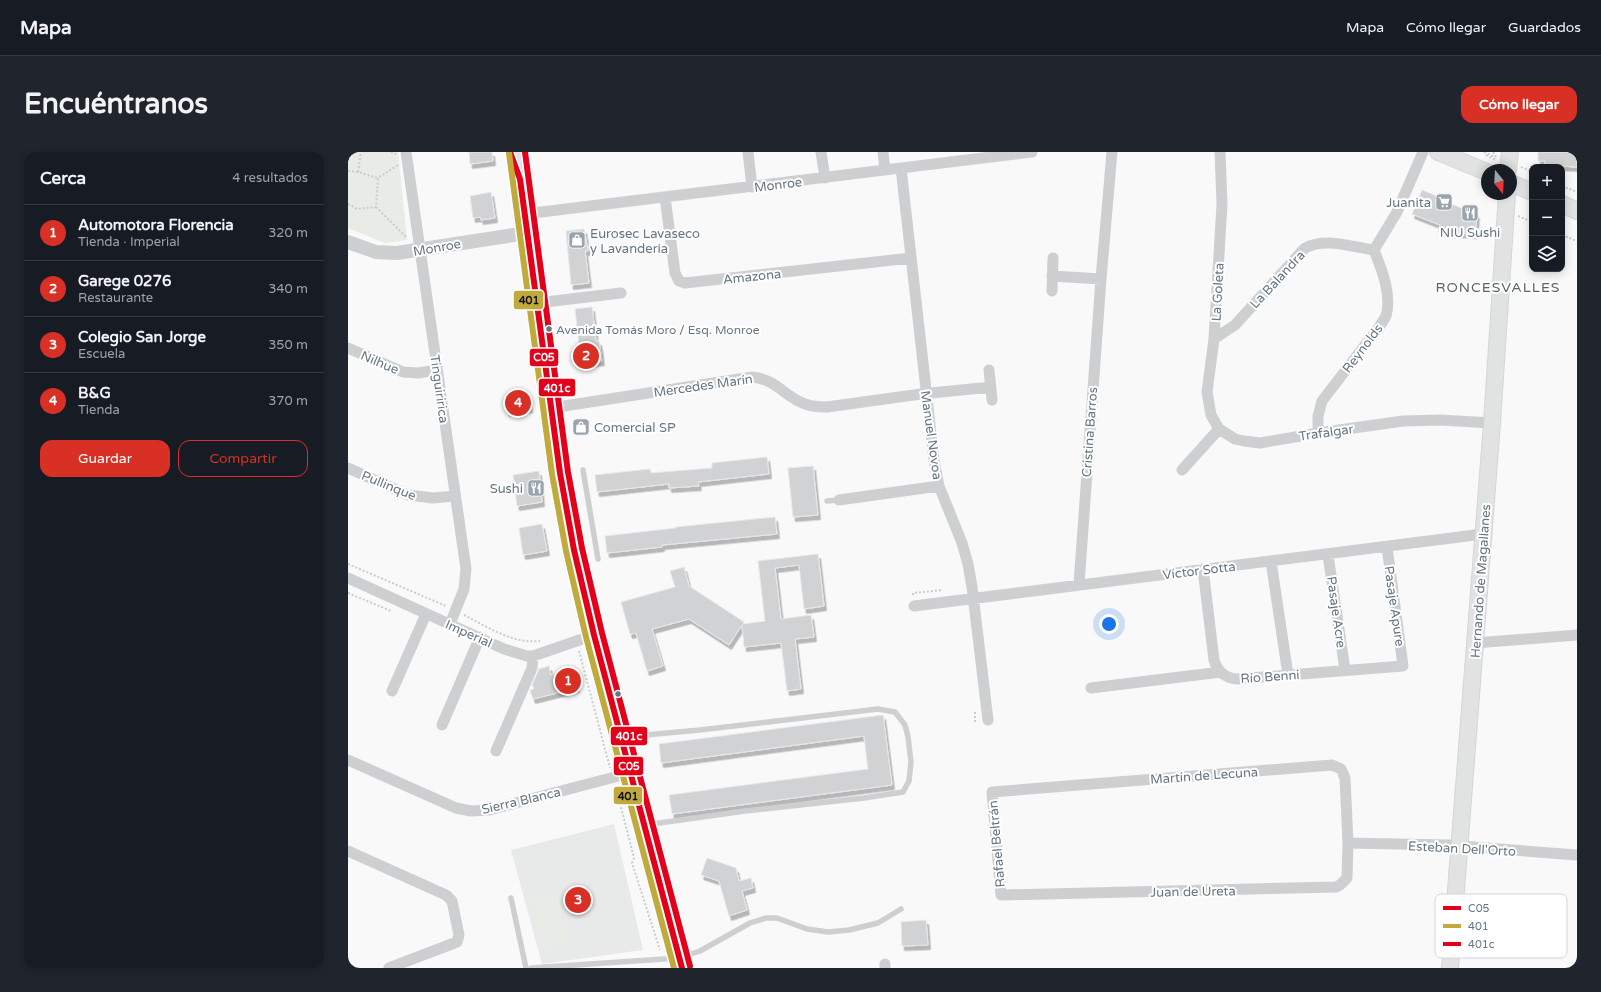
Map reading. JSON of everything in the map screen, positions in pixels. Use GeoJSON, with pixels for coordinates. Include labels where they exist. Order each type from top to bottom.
{"type":"FeatureCollection","features":[{"type":"Feature","properties":{"kind":"main road"},"geometry":{"type":"LineString","coordinates":[[510,152],[520,179]]}},
{"type":"Feature","properties":{"kind":"main road"},"geometry":{"type":"LineString","coordinates":[[518,152],[527,233],[560,472],[574,550],[594,635],[680,963]]}},
{"type":"Feature","properties":{"kind":"main road"},"geometry":{"type":"LineString","coordinates":[[1438,152],[1481,170]]}},
{"type":"Feature","properties":{"kind":"main road"},"geometry":{"type":"LineString","coordinates":[[1504,154],[1506,164]]}},
{"type":"Feature","properties":{"kind":"main road"},"geometry":{"type":"LineString","coordinates":[[1517,186],[1529,191]]}},
{"type":"Feature","properties":{"kind":"main road","name":"Hernando de Magallanes"},"geometry":{"type":"LineString","coordinates":[[1456,894],[1492,423],[1507,200]]}},
{"type":"Feature","properties":{"kind":"main road"},"geometry":{"type":"LineString","coordinates":[[1565,205],[1577,211]]}},
{"type":"Feature","properties":{"kind":"main road","name":"Hernando de Magallanes"},"geometry":{"type":"LineString","coordinates":[[1450,968],[1451,958]]}},
{"type":"Feature","properties":{"kind":"street"},"geometry":{"type":"LineString","coordinates":[[748,152],[752,187]]}},
{"type":"Feature","properties":{"kind":"street"},"geometry":{"type":"LineString","coordinates":[[821,152],[825,178]]}},
{"type":"Feature","properties":{"kind":"street"},"geometry":{"type":"LineString","coordinates":[[883,152],[885,170]]}},
{"type":"Feature","properties":{"kind":"street","name":"Monroe"},"geometry":{"type":"LineString","coordinates":[[525,214],[825,178],[996,154],[1032,152]]}},
{"type":"Feature","properties":{"kind":"street","name":"Cristina Barros"},"geometry":{"type":"LineString","coordinates":[[1079,584],[1101,279],[1112,152]]}},
{"type":"Feature","properties":{"kind":"street","name":"La Goleta"},"geometry":{"type":"LineString","coordinates":[[1219,429],[1211,415],[1207,399],[1207,385],[1214,339],[1222,204],[1220,152]]}},
{"type":"Feature","properties":{"kind":"street"},"geometry":{"type":"LineString","coordinates":[[1374,250],[1397,212],[1423,152]]}},
{"type":"Feature","properties":{"kind":"street","name":"Tinguiririca"},"geometry":{"type":"LineString","coordinates":[[406,155],[466,576],[464,589],[450,624]]}},
{"type":"Feature","properties":{"kind":"street","name":"Manuel Novoa"},"geometry":{"type":"LineString","coordinates":[[901,168],[934,460],[939,486],[962,543],[972,587],[972,598],[988,720]]}},
{"type":"Feature","properties":{"kind":"street","name":"Amazona"},"geometry":{"type":"LineString","coordinates":[[664,197],[675,273],[679,281],[685,283],[911,258]]}},
{"type":"Feature","properties":{"kind":"street","name":"Monroe"},"geometry":{"type":"LineString","coordinates":[[348,242],[366,249],[386,253],[403,253],[420,249],[527,233]]}},
{"type":"Feature","properties":{"kind":"street","name":"La Balandra"},"geometry":{"type":"LineString","coordinates":[[1214,339],[1234,325],[1305,248],[1313,244],[1331,242],[1374,250]]}},
{"type":"Feature","properties":{"kind":"street","name":"Reynolds"},"geometry":{"type":"LineString","coordinates":[[1318,433],[1318,416],[1322,401],[1380,327],[1386,317],[1387,292],[1381,268],[1374,250]]}},
{"type":"Feature","properties":{"kind":"street"},"geometry":{"type":"LineString","coordinates":[[1052,291],[1054,258]]}},
{"type":"Feature","properties":{"kind":"street"},"geometry":{"type":"LineString","coordinates":[[1052,276],[1101,279]]}},
{"type":"Feature","properties":{"kind":"street"},"geometry":{"type":"LineString","coordinates":[[537,303],[621,293]]}},
{"type":"Feature","properties":{"kind":"street","name":"Nilhue"},"geometry":{"type":"LineString","coordinates":[[348,348],[402,372],[418,373],[437,370]]}},
{"type":"Feature","properties":{"kind":"street"},"geometry":{"type":"LineString","coordinates":[[989,370],[992,400]]}},
{"type":"Feature","properties":{"kind":"street","name":"Mercedes Marín"},"geometry":{"type":"LineString","coordinates":[[551,408],[752,377],[770,381],[804,404],[815,407],[827,407],[926,393],[991,387]]}},
{"type":"Feature","properties":{"kind":"street","name":"Trafalgar"},"geometry":{"type":"LineString","coordinates":[[1219,429],[1235,439],[1252,443],[1260,443],[1403,421],[1440,420],[1492,423]]}},
{"type":"Feature","properties":{"kind":"street"},"geometry":{"type":"LineString","coordinates":[[1182,470],[1219,429]]}},
{"type":"Feature","properties":{"kind":"street","name":"Pullinque"},"geometry":{"type":"LineString","coordinates":[[348,468],[408,495],[433,498],[455,496]]}},
{"type":"Feature","properties":{"kind":"street"},"geometry":{"type":"LineString","coordinates":[[839,500],[939,486]]}},
{"type":"Feature","properties":{"kind":"street","name":"Víctor Sotta"},"geometry":{"type":"LineString","coordinates":[[914,606],[1079,584],[1328,555],[1483,534]]}},
{"type":"Feature","properties":{"kind":"street","name":"Pasaje Apure"},"geometry":{"type":"LineString","coordinates":[[1387,547],[1403,666]]}},
{"type":"Feature","properties":{"kind":"street","name":"Pasaje Acre"},"geometry":{"type":"LineString","coordinates":[[1328,555],[1345,670]]}},
{"type":"Feature","properties":{"kind":"street"},"geometry":{"type":"LineString","coordinates":[[1271,561],[1288,675]]}},
{"type":"Feature","properties":{"kind":"street"},"geometry":{"type":"LineString","coordinates":[[1203,569],[1214,660],[1221,672]]}},
{"type":"Feature","properties":{"kind":"street","name":"Imperial"},"geometry":{"type":"LineString","coordinates":[[349,582],[450,624],[504,649],[527,656],[533,656],[594,635]]}},
{"type":"Feature","properties":{"kind":"street"},"geometry":{"type":"LineString","coordinates":[[392,691],[426,614]]}},
{"type":"Feature","properties":{"kind":"street"},"geometry":{"type":"LineString","coordinates":[[1475,643],[1577,635]]}},
{"type":"Feature","properties":{"kind":"street"},"geometry":{"type":"LineString","coordinates":[[442,725],[480,637]]}},
{"type":"Feature","properties":{"kind":"street"},"geometry":{"type":"LineString","coordinates":[[496,750],[532,668],[533,656]]}},
{"type":"Feature","properties":{"kind":"street","name":"Río Benni"},"geometry":{"type":"LineString","coordinates":[[1091,688],[1221,672],[1237,680],[1403,666]]}},
{"type":"Feature","properties":{"kind":"street","name":"Sierra Blanca"},"geometry":{"type":"LineString","coordinates":[[348,760],[456,808],[471,811],[489,810],[630,773]]}},
{"type":"Feature","properties":{"kind":"street","name":"Martín de Lecuna"},"geometry":{"type":"LineString","coordinates":[[992,792],[1332,765],[1340,770],[1345,778],[1348,843]]}},
{"type":"Feature","properties":{"kind":"street","name":"Rafael Beltrán"},"geometry":{"type":"LineString","coordinates":[[992,792],[1001,895]]}},
{"type":"Feature","properties":{"kind":"street","name":"Esteban Dell'Orto"},"geometry":{"type":"LineString","coordinates":[[1348,843],[1460,846],[1577,855]]}},
{"type":"Feature","properties":{"kind":"street","name":"Juan de Ureta"},"geometry":{"type":"LineString","coordinates":[[1001,895],[1331,888],[1340,885],[1347,878],[1348,843]]}},
{"type":"Feature","properties":{"kind":"street"},"geometry":{"type":"LineString","coordinates":[[348,851],[446,895],[452,901],[459,935],[457,942],[389,968]]}},
{"type":"Feature","properties":{"kind":"lane"},"geometry":{"type":"LineString","coordinates":[[583,470],[598,559]]}},
{"type":"Feature","properties":{"kind":"lane"},"geometry":{"type":"LineString","coordinates":[[827,501],[839,500]]}},
{"type":"Feature","properties":{"kind":"lane"},"geometry":{"type":"LineString","coordinates":[[621,737],[700,730],[878,709],[895,712],[905,725],[911,762],[909,781],[903,792],[644,825]]}},
{"type":"Feature","properties":{"kind":"lane"},"geometry":{"type":"LineString","coordinates":[[511,898],[526,968]]}},
{"type":"Feature","properties":{"kind":"lane"},"geometry":{"type":"LineString","coordinates":[[531,968],[680,963],[750,923],[766,918],[777,918],[807,929],[828,932],[842,931],[878,923],[901,909]]}},
{"type":"Feature","properties":{"kind":"path"},"geometry":{"type":"LineString","coordinates":[[358,172],[361,152]]}},
{"type":"Feature","properties":{"kind":"path"},"geometry":{"type":"LineString","coordinates":[[1484,152],[1504,154]]}},
{"type":"Feature","properties":{"kind":"path"},"geometry":{"type":"LineString","coordinates":[[406,155],[378,178],[376,207],[408,240]]}},
{"type":"Feature","properties":{"kind":"path"},"geometry":{"type":"LineString","coordinates":[[348,171],[358,172],[378,178]]}},
{"type":"Feature","properties":{"kind":"path"},"geometry":{"type":"LineString","coordinates":[[1565,187],[1577,192]]}},
{"type":"Feature","properties":{"kind":"path"},"geometry":{"type":"LineString","coordinates":[[348,204],[357,209],[376,207]]}},
{"type":"Feature","properties":{"kind":"path"},"geometry":{"type":"LineString","coordinates":[[1518,216],[1529,221]]}},
{"type":"Feature","properties":{"kind":"path"},"geometry":{"type":"LineString","coordinates":[[1564,236],[1577,241]]}},
{"type":"Feature","properties":{"kind":"path"},"geometry":{"type":"LineString","coordinates":[[576,642],[634,858],[632,863],[657,940]]}},
{"type":"Feature","properties":{"kind":"shaded area"},"geometry":{"type":"Polygon","coordinates":[[[348,152],[398,152],[407,240],[385,243],[348,228],[348,152]]]}},
{"type":"Feature","properties":{"kind":"shaded area"},"geometry":{"type":"Polygon","coordinates":[[[614,824],[643,950],[542,964],[511,850],[614,824]]]}},
{"type":"Feature","properties":{"kind":"shaded area"},"geometry":{"type":"Polygon","coordinates":[[[557,894],[568,942],[544,948],[532,900],[557,894]]]}},
{"type":"Feature","properties":{"kind":"building"},"geometry":{"type":"Polygon","coordinates":[[[469,152],[492,152],[493,161],[470,164],[469,152]]]}},
{"type":"Feature","properties":{"kind":"building"},"geometry":{"type":"Polygon","coordinates":[[[1538,152],[1577,152],[1577,167],[1565,166],[1565,164],[1545,164],[1545,161],[1538,161],[1538,152]]]}},
{"type":"Feature","properties":{"kind":"building"},"geometry":{"type":"Polygon","coordinates":[[[1422,190],[1451,202],[1451,204],[1477,214],[1475,234],[1438,232],[1440,225],[1412,214],[1422,190]]]}},
{"type":"Feature","properties":{"kind":"building"},"geometry":{"type":"Polygon","coordinates":[[[491,192],[495,218],[481,220],[480,217],[473,218],[470,196],[491,192]]]}},
{"type":"Feature","properties":{"kind":"building"},"geometry":{"type":"Polygon","coordinates":[[[584,229],[588,251],[585,251],[589,283],[571,285],[566,231],[584,229]]]}},
{"type":"Feature","properties":{"kind":"building"},"geometry":{"type":"Polygon","coordinates":[[[592,307],[596,341],[599,341],[602,361],[581,364],[575,309],[592,307]]]}},
{"type":"Feature","properties":{"kind":"building"},"geometry":{"type":"Polygon","coordinates":[[[528,395],[530,408],[507,412],[505,398],[528,395]]]}},
{"type":"Feature","properties":{"kind":"building"},"geometry":{"type":"Polygon","coordinates":[[[767,457],[769,474],[698,482],[699,486],[669,488],[669,484],[597,492],[595,475],[650,469],[651,473],[712,468],[712,463],[767,457]]]}},
{"type":"Feature","properties":{"kind":"building"},"geometry":{"type":"Polygon","coordinates":[[[813,466],[818,515],[793,517],[788,468],[813,466]]]}},
{"type":"Feature","properties":{"kind":"building"},"geometry":{"type":"Polygon","coordinates":[[[539,471],[542,502],[517,506],[513,475],[539,471]]]}},
{"type":"Feature","properties":{"kind":"building"},"geometry":{"type":"Polygon","coordinates":[[[775,517],[777,534],[662,545],[662,547],[607,553],[605,536],[775,517]]]}},
{"type":"Feature","properties":{"kind":"building"},"geometry":{"type":"Polygon","coordinates":[[[542,524],[547,551],[523,555],[519,528],[542,524]]]}},
{"type":"Feature","properties":{"kind":"building"},"geometry":{"type":"Polygon","coordinates":[[[818,554],[824,606],[804,609],[799,565],[775,568],[781,619],[811,615],[814,637],[795,639],[801,689],[787,691],[781,643],[744,647],[742,625],[729,645],[689,619],[652,629],[663,666],[647,671],[636,633],[630,634],[621,602],[675,587],[670,571],[684,567],[689,586],[744,622],[743,624],[765,621],[758,561],[818,554]]]}},
{"type":"Feature","properties":{"kind":"building"},"geometry":{"type":"Polygon","coordinates":[[[549,666],[551,675],[568,670],[574,674],[577,688],[533,699],[530,690],[534,689],[532,685],[539,669],[549,666]]]}},
{"type":"Feature","properties":{"kind":"building"},"geometry":{"type":"Polygon","coordinates":[[[883,715],[892,785],[672,814],[669,795],[868,769],[864,736],[661,763],[659,744],[883,715]]]}},
{"type":"Feature","properties":{"kind":"building"},"geometry":{"type":"Polygon","coordinates":[[[707,858],[736,868],[739,881],[751,878],[753,888],[742,891],[747,910],[729,916],[719,881],[701,875],[707,858]]]}},
{"type":"Feature","properties":{"kind":"building"},"geometry":{"type":"Polygon","coordinates":[[[926,920],[928,945],[902,946],[901,922],[926,920]]]}},
{"type":"Feature","properties":{"kind":"transit line","name":"C05"},"geometry":{"type":"LineString","coordinates":[[510,152],[520,179],[560,473],[574,550],[594,635],[682,968]]}},
{"type":"Feature","properties":{"kind":"transit line","name":"401c"},"geometry":{"type":"LineString","coordinates":[[525,152],[568,472],[582,548],[602,633],[690,966]]}},
{"type":"Feature","properties":{"kind":"transit line","name":"401"},"geometry":{"type":"LineString","coordinates":[[509,153],[552,474],[566,551],[586,637],[674,968]]}},
{"type":"Feature","properties":{"kind":"place","name":"Juanita"},"geometry":{"type":"Point","coordinates":[1444,202]}},
{"type":"Feature","properties":{"kind":"place","name":"NIU Sushi"},"geometry":{"type":"Point","coordinates":[1470,213]}},
{"type":"Feature","properties":{"kind":"place","name":"Eurosec Lavaseco y Lavanderia"},"geometry":{"type":"Point","coordinates":[577,240]}},
{"type":"Feature","properties":{"kind":"place","name":"Avenida Tomás Moro / Esq. Monroe"},"geometry":{"type":"Point","coordinates":[549,329]}},
{"type":"Feature","properties":{"kind":"place","name":"Garege 0276"},"geometry":{"type":"Point","coordinates":[586,356]}},
{"type":"Feature","properties":{"kind":"place","name":"B&G"},"geometry":{"type":"Point","coordinates":[518,403]}},
{"type":"Feature","properties":{"kind":"place","name":"Comercial SP"},"geometry":{"type":"Point","coordinates":[581,427]}},
{"type":"Feature","properties":{"kind":"place","name":"Sushi"},"geometry":{"type":"Point","coordinates":[536,488]}},
{"type":"Feature","properties":{"kind":"place","name":"Automotora Florencia"},"geometry":{"type":"Point","coordinates":[568,681]}},
{"type":"Feature","properties":{"kind":"place","name":"Colegio San Jorge"},"geometry":{"type":"Point","coordinates":[578,900]}},
{"type":"Feature","properties":{"kind":"district","name":"RONCESVALLES"},"geometry":{"type":"Point","coordinates":[1498,287]}}]}
